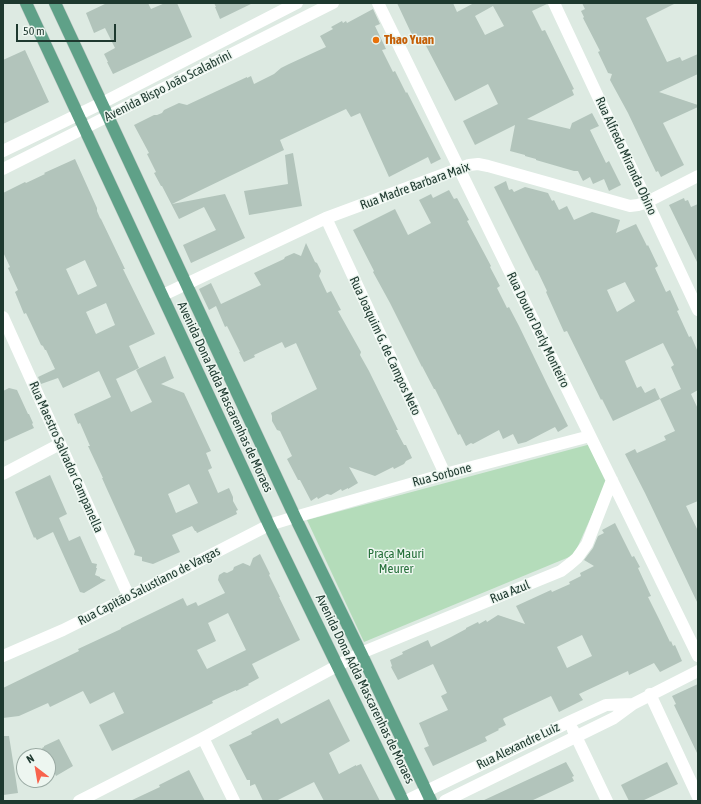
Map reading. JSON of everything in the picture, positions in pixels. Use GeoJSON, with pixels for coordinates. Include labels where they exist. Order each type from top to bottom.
{"type":"FeatureCollection","features":[{"type":"Feature","properties":{"kind":"main road","name":"Avenida Dona Adda Mascarenhas de Moraes"},"geometry":{"type":"LineString","coordinates":[[26,3],[269,525],[405,801]]}},
{"type":"Feature","properties":{"kind":"main road","name":"Avenida Dona Adda Mascarenhas de Moraes"},"geometry":{"type":"LineString","coordinates":[[55,3],[428,796]]}},
{"type":"Feature","properties":{"kind":"street","name":"Avenida Bispo João Scalabrini"},"geometry":{"type":"LineString","coordinates":[[3,151],[102,103],[297,3]]}},
{"type":"Feature","properties":{"kind":"street","name":"Avenida Bispo João Scalabrini"},"geometry":{"type":"LineString","coordinates":[[3,169],[333,3]]}},
{"type":"Feature","properties":{"kind":"street","name":"Rua Doutor Derly Monteiro"},"geometry":{"type":"LineString","coordinates":[[378,3],[698,656]]}},
{"type":"Feature","properties":{"kind":"street","name":"Rua Alfredo Miranda Obino"},"geometry":{"type":"LineString","coordinates":[[554,3],[698,310]]}},
{"type":"Feature","properties":{"kind":"street","name":"Rua Madre Barbara Maix"},"geometry":{"type":"LineString","coordinates":[[162,295],[326,218],[469,165],[478,164],[488,166],[630,206],[647,202],[698,176]]}},
{"type":"Feature","properties":{"kind":"street","name":"Rua Joaquim G. de Campos Neto"},"geometry":{"type":"LineString","coordinates":[[326,218],[445,474]]}},
{"type":"Feature","properties":{"kind":"street","name":"Rua Maestro Salvador Campanella"},"geometry":{"type":"LineString","coordinates":[[3,317],[129,597]]}},
{"type":"Feature","properties":{"kind":"street","name":"Rua Sorbone"},"geometry":{"type":"LineString","coordinates":[[295,516],[445,474],[590,436]]}},
{"type":"Feature","properties":{"kind":"street"},"geometry":{"type":"LineString","coordinates":[[3,474],[60,444]]}},
{"type":"Feature","properties":{"kind":"street","name":"Rua Azul"},"geometry":{"type":"LineString","coordinates":[[361,653],[561,571],[577,558],[587,544],[612,480]]}},
{"type":"Feature","properties":{"kind":"street","name":"Rua Capitão Salustiano de Vargas"},"geometry":{"type":"LineString","coordinates":[[3,656],[63,630],[269,525],[295,516]]}},
{"type":"Feature","properties":{"kind":"street"},"geometry":{"type":"LineString","coordinates":[[79,801],[203,738],[361,653]]}},
{"type":"Feature","properties":{"kind":"street","name":"Rua Alexandre Luiz"},"geometry":{"type":"LineString","coordinates":[[445,801],[614,718],[650,694],[698,671]]}},
{"type":"Feature","properties":{"kind":"street"},"geometry":{"type":"LineString","coordinates":[[650,694],[698,797]]}},
{"type":"Feature","properties":{"kind":"street","name":"Rua Alexandre Luiz"},"geometry":{"type":"LineString","coordinates":[[405,801],[428,796],[568,722],[606,704],[633,704]]}},
{"type":"Feature","properties":{"kind":"street"},"geometry":{"type":"LineString","coordinates":[[568,722],[607,801]]}},
{"type":"Feature","properties":{"kind":"street"},"geometry":{"type":"LineString","coordinates":[[203,738],[234,801]]}},
{"type":"Feature","properties":{"kind":"green space","name":"Praça Mauri Meurer"},"geometry":{"type":"Polygon","coordinates":[[[591,444],[608,479],[574,555],[364,642],[307,520],[591,444]]]}},
{"type":"Feature","properties":{"kind":"building"},"geometry":{"type":"Polygon","coordinates":[[[107,3],[148,3],[151,9],[165,3],[177,3],[192,37],[113,74],[104,54],[115,48],[105,28],[94,33],[86,13],[107,3]]]}},
{"type":"Feature","properties":{"kind":"building"},"geometry":{"type":"Polygon","coordinates":[[[214,3],[253,3],[220,19],[214,3]]]}},
{"type":"Feature","properties":{"kind":"building"},"geometry":{"type":"Polygon","coordinates":[[[397,3],[453,3],[457,12],[474,3],[547,3],[532,11],[542,31],[545,30],[574,89],[572,90],[574,95],[527,119],[570,129],[572,123],[592,113],[599,126],[590,130],[606,163],[609,161],[621,185],[609,191],[604,179],[593,184],[590,177],[583,181],[578,171],[536,160],[510,151],[515,125],[475,145],[463,121],[498,104],[488,84],[455,101],[424,42],[419,44],[416,36],[413,37],[397,3]],[[493,6],[475,16],[485,35],[504,26],[493,6]]]}},
{"type":"Feature","properties":{"kind":"building"},"geometry":{"type":"Polygon","coordinates":[[[582,3],[676,3],[646,18],[667,62],[680,57],[682,61],[698,54],[698,74],[659,92],[698,105],[698,107],[663,123],[684,165],[661,177],[658,171],[656,172],[628,113],[610,80],[612,74],[608,73],[598,52],[600,51],[583,18],[584,17],[581,11],[585,9],[582,3]]]}},
{"type":"Feature","properties":{"kind":"building"},"geometry":{"type":"Polygon","coordinates":[[[373,9],[380,24],[375,26],[386,49],[382,50],[393,72],[395,71],[406,93],[407,92],[441,159],[431,164],[428,157],[389,177],[360,113],[351,117],[346,109],[280,140],[284,150],[172,204],[225,194],[245,238],[191,263],[183,245],[216,230],[204,207],[179,219],[154,173],[156,172],[147,154],[149,153],[134,125],[154,115],[162,113],[164,110],[179,103],[187,105],[247,77],[251,76],[254,84],[274,74],[281,68],[326,47],[320,36],[333,29],[331,27],[342,21],[343,23],[346,21],[347,23],[373,9]]]}},
{"type":"Feature","properties":{"kind":"building"},"geometry":{"type":"Polygon","coordinates":[[[25,50],[49,102],[3,124],[3,60],[25,50]]]}},
{"type":"Feature","properties":{"kind":"building"},"geometry":{"type":"Polygon","coordinates":[[[293,153],[302,206],[249,215],[244,191],[288,184],[285,155],[293,153]]]}},
{"type":"Feature","properties":{"kind":"building"},"geometry":{"type":"Polygon","coordinates":[[[75,159],[100,218],[125,269],[123,269],[155,334],[129,346],[139,368],[116,379],[131,412],[152,402],[136,370],[165,356],[174,378],[161,384],[184,393],[211,451],[206,453],[212,468],[208,470],[218,493],[229,488],[233,501],[238,510],[236,511],[237,514],[197,533],[192,526],[172,535],[180,552],[153,564],[142,561],[142,557],[134,555],[135,551],[88,446],[90,446],[80,423],[78,424],[74,414],[111,397],[99,371],[63,388],[58,378],[41,384],[38,377],[55,369],[46,350],[41,345],[26,313],[24,314],[15,292],[18,290],[8,268],[10,267],[3,252],[3,193],[45,174],[44,173],[75,159]],[[85,260],[66,269],[78,295],[97,286],[85,260]],[[106,303],[86,312],[96,334],[115,325],[106,303]],[[189,484],[168,494],[176,513],[198,503],[189,484]]]}},
{"type":"Feature","properties":{"kind":"building"},"geometry":{"type":"Polygon","coordinates":[[[506,181],[509,190],[512,189],[514,192],[525,187],[548,193],[552,201],[554,200],[559,210],[567,206],[574,220],[592,212],[620,220],[616,233],[636,224],[647,246],[648,245],[658,266],[655,268],[666,292],[670,290],[679,310],[677,311],[698,352],[698,390],[691,394],[698,409],[698,501],[686,506],[698,531],[698,604],[625,454],[635,449],[637,453],[666,440],[664,436],[675,431],[660,399],[613,421],[567,331],[564,332],[537,270],[536,271],[494,187],[506,181]],[[625,282],[607,290],[617,312],[635,301],[625,282]],[[663,343],[625,361],[637,388],[641,386],[645,393],[655,388],[660,399],[681,389],[671,367],[674,365],[663,343]]]}},
{"type":"Feature","properties":{"kind":"building"},"geometry":{"type":"Polygon","coordinates":[[[449,190],[454,199],[457,198],[469,220],[467,221],[500,286],[497,288],[507,308],[509,307],[519,326],[568,426],[558,432],[555,427],[526,442],[518,444],[513,434],[503,439],[499,430],[473,444],[471,443],[466,446],[460,434],[458,435],[422,367],[353,230],[395,209],[408,235],[431,223],[419,200],[431,194],[433,198],[449,190]]]}},
{"type":"Feature","properties":{"kind":"building"},"geometry":{"type":"Polygon","coordinates":[[[684,198],[685,201],[688,200],[691,207],[698,204],[698,264],[669,205],[684,198]]]}},
{"type":"Feature","properties":{"kind":"building"},"geometry":{"type":"Polygon","coordinates":[[[306,243],[321,271],[319,276],[327,293],[331,291],[341,310],[338,311],[361,352],[360,355],[398,430],[396,430],[404,445],[406,445],[412,458],[394,469],[393,467],[375,476],[349,467],[358,483],[348,489],[342,491],[341,489],[331,495],[327,494],[318,499],[317,497],[311,501],[287,459],[292,456],[280,431],[277,430],[272,421],[271,413],[317,389],[296,343],[285,348],[282,342],[254,355],[255,357],[244,362],[227,326],[225,327],[216,306],[209,310],[199,289],[211,283],[221,304],[261,285],[254,273],[294,253],[301,256],[306,243]]]}},
{"type":"Feature","properties":{"kind":"building"},"geometry":{"type":"Polygon","coordinates":[[[9,388],[17,390],[34,428],[3,442],[3,391],[9,388]]]}},
{"type":"Feature","properties":{"kind":"building"},"geometry":{"type":"Polygon","coordinates":[[[50,475],[67,514],[59,518],[69,541],[80,536],[92,563],[97,564],[95,575],[106,580],[84,593],[80,592],[53,532],[37,540],[35,537],[34,538],[15,492],[50,475]]]}},
{"type":"Feature","properties":{"kind":"building"},"geometry":{"type":"Polygon","coordinates":[[[615,523],[632,557],[634,556],[640,567],[638,568],[651,596],[648,597],[670,642],[671,641],[673,646],[675,645],[682,661],[660,672],[654,663],[629,675],[628,671],[579,694],[583,700],[559,712],[551,696],[504,718],[503,719],[506,725],[485,737],[487,741],[433,766],[424,748],[429,746],[419,723],[448,710],[441,696],[447,693],[433,664],[398,680],[391,667],[390,660],[403,654],[402,652],[428,640],[431,647],[478,622],[479,624],[486,620],[487,622],[498,615],[525,624],[516,606],[551,590],[552,592],[570,584],[569,582],[581,576],[580,573],[594,566],[584,560],[593,548],[598,536],[604,533],[602,530],[615,523]],[[582,635],[557,647],[567,668],[592,656],[582,635]]]}},
{"type":"Feature","properties":{"kind":"building"},"geometry":{"type":"Polygon","coordinates":[[[260,554],[300,640],[252,664],[259,678],[248,684],[249,685],[212,701],[213,703],[112,751],[99,725],[124,713],[114,692],[90,704],[83,691],[50,707],[48,703],[19,716],[3,718],[3,688],[79,651],[78,649],[183,598],[187,606],[196,602],[198,606],[225,593],[218,580],[219,575],[233,570],[234,567],[243,563],[250,566],[253,558],[260,554]],[[228,613],[208,623],[216,641],[197,650],[207,669],[246,650],[228,613]]]}},
{"type":"Feature","properties":{"kind":"building"},"geometry":{"type":"Polygon","coordinates":[[[698,684],[698,755],[674,705],[676,704],[672,696],[698,684]]]}},
{"type":"Feature","properties":{"kind":"building"},"geometry":{"type":"Polygon","coordinates":[[[329,699],[350,741],[329,753],[339,774],[361,764],[380,801],[324,801],[314,782],[276,801],[263,801],[255,784],[250,786],[250,780],[247,780],[229,745],[252,734],[251,732],[278,718],[281,724],[329,699]]]}},
{"type":"Feature","properties":{"kind":"building"},"geometry":{"type":"Polygon","coordinates":[[[3,736],[9,736],[18,793],[3,795],[3,736]]]}},
{"type":"Feature","properties":{"kind":"building"},"geometry":{"type":"Polygon","coordinates":[[[59,739],[73,766],[56,776],[56,748],[42,748],[59,739]]]}},
{"type":"Feature","properties":{"kind":"building"},"geometry":{"type":"Polygon","coordinates":[[[566,762],[574,776],[572,777],[574,781],[531,801],[482,801],[566,762]]]}},
{"type":"Feature","properties":{"kind":"building"},"geometry":{"type":"Polygon","coordinates":[[[667,762],[678,784],[642,801],[629,801],[621,785],[667,762]]]}},
{"type":"Feature","properties":{"kind":"building"},"geometry":{"type":"Polygon","coordinates":[[[189,770],[205,801],[130,801],[160,787],[159,785],[189,770]]]}},
{"type":"Feature","properties":{"kind":"place","name":"Thao Yuan"},"geometry":{"type":"Point","coordinates":[376,40]}}]}
